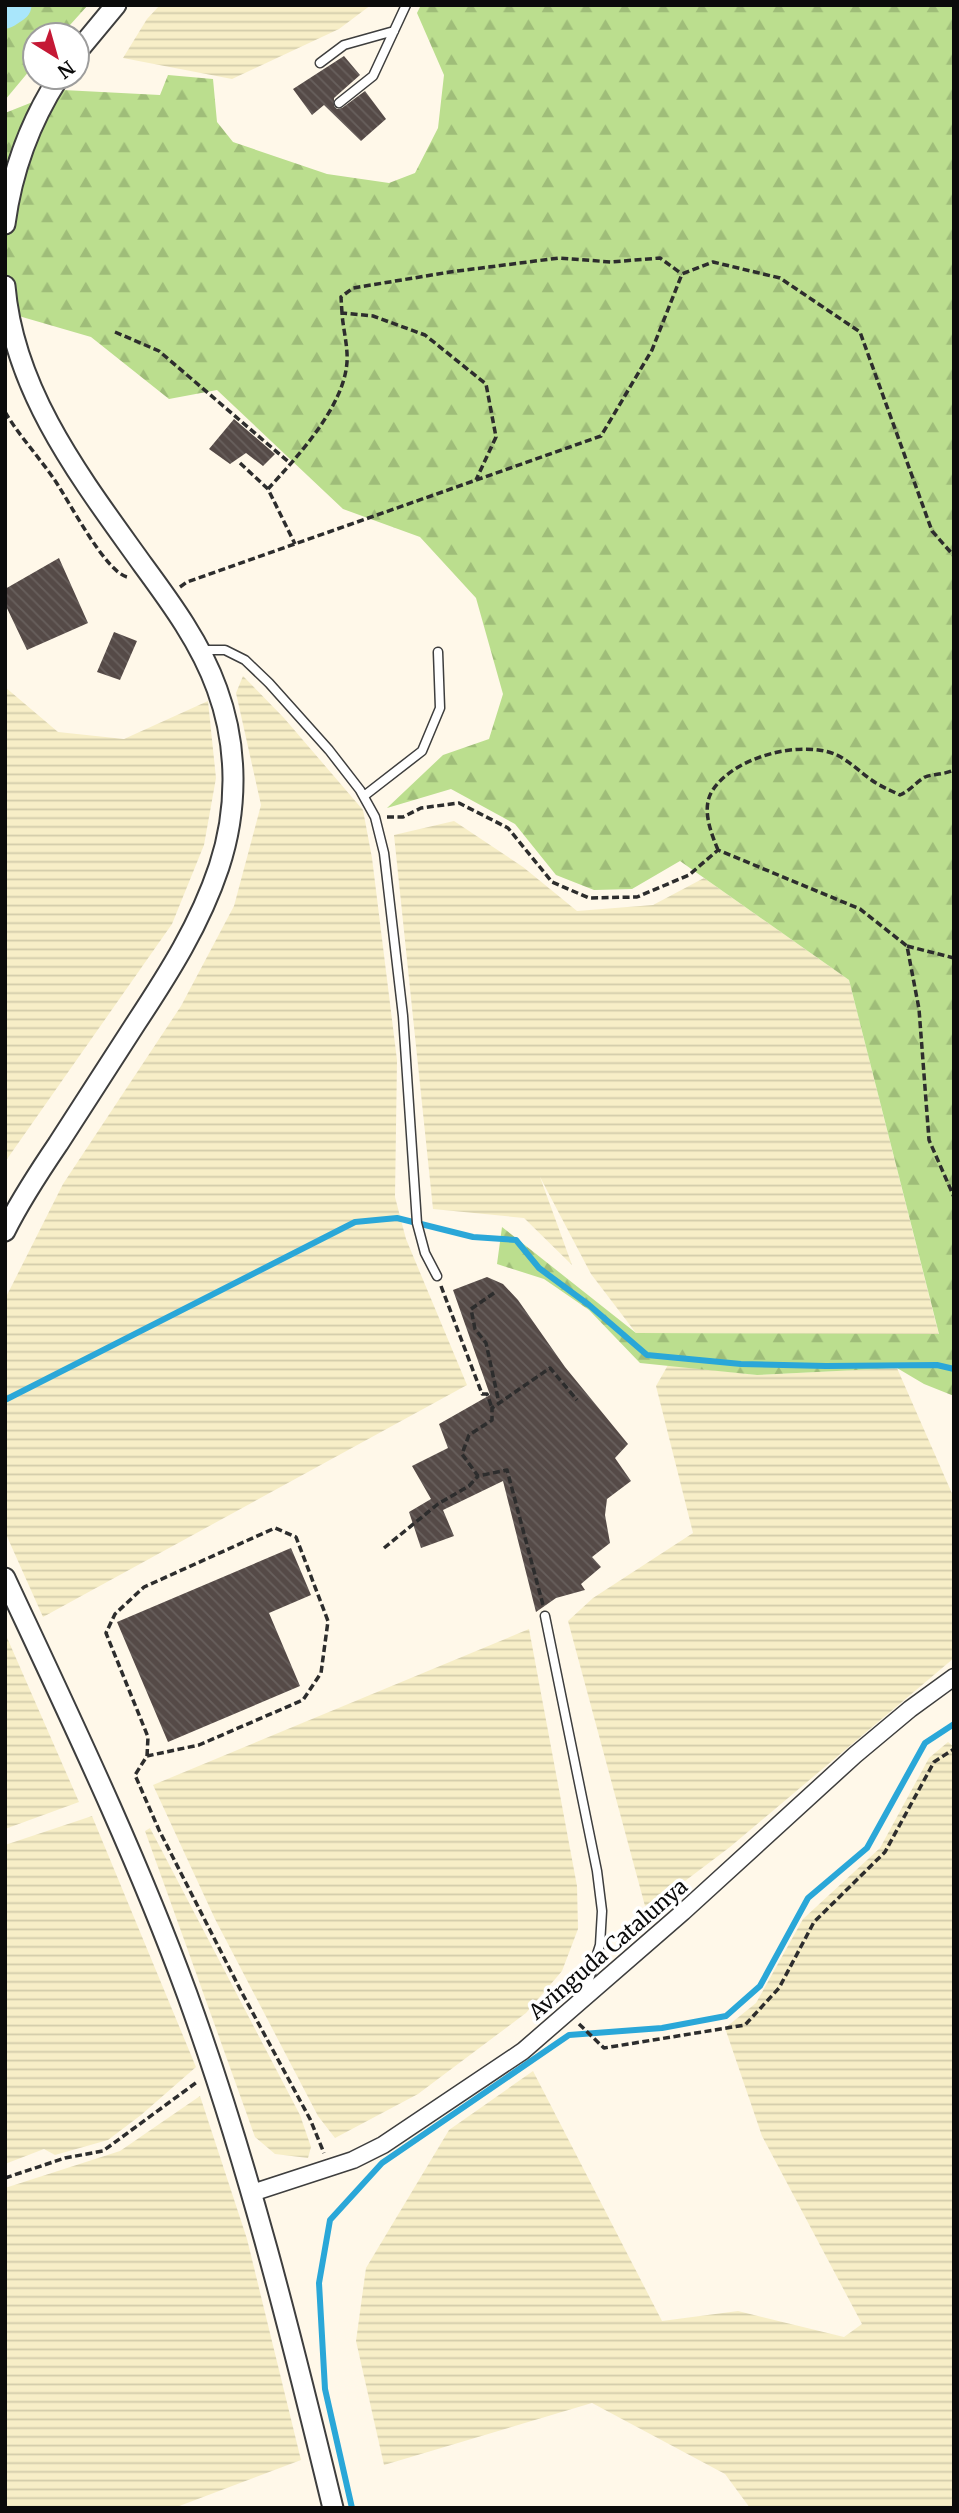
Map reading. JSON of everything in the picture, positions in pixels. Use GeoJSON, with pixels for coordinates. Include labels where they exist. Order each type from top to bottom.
{"type":"FeatureCollection","features":[{"type":"Feature","properties":{"kind":"street"},"geometry":{"type":"LineString","coordinates":[[91,35],[116,5]]}},
{"type":"Feature","properties":{"kind":"street"},"geometry":{"type":"LineString","coordinates":[[5,224],[6,204],[19,158],[52,91]]}},
{"type":"Feature","properties":{"kind":"street"},"geometry":{"type":"LineString","coordinates":[[5,285],[19,354],[33,393],[84,483],[167,597],[199,650],[217,689],[230,737],[234,783],[231,825],[203,911],[173,967],[34,1181],[5,1231]]}},
{"type":"Feature","properties":{"kind":"street"},"geometry":{"type":"LineString","coordinates":[[5,1578],[121,1830],[162,1930],[214,2074],[252,2193],[333,2508]]}},
{"type":"Feature","properties":{"kind":"street","name":"Avinguda Catalunya"},"geometry":{"type":"LineString","coordinates":[[252,2193],[353,2161],[383,2145],[523,2051],[683,1912],[855,1755],[954,1677]]}},
{"type":"Feature","properties":{"kind":"lane"},"geometry":{"type":"LineString","coordinates":[[339,103],[373,76],[406,5]]}},
{"type":"Feature","properties":{"kind":"lane"},"geometry":{"type":"LineString","coordinates":[[320,63],[344,45],[394,31]]}},
{"type":"Feature","properties":{"kind":"lane"},"geometry":{"type":"LineString","coordinates":[[199,650],[225,650],[245,660],[301,716],[364,796],[375,817],[384,853],[403,1016],[417,1223],[425,1254],[438,1276]]}},
{"type":"Feature","properties":{"kind":"lane"},"geometry":{"type":"LineString","coordinates":[[364,796],[422,751],[440,708],[438,652]]}},
{"type":"Feature","properties":{"kind":"lane"},"geometry":{"type":"LineString","coordinates":[[545,1616],[597,1871],[602,1911],[600,1945],[583,1998]]}},
{"type":"Feature","properties":{"kind":"path"},"geometry":{"type":"LineString","coordinates":[[268,489],[304,448],[337,399],[347,362],[341,297],[353,288],[559,258],[611,262],[660,258],[682,274]]}},
{"type":"Feature","properties":{"kind":"path"},"geometry":{"type":"LineString","coordinates":[[167,597],[187,582],[601,436],[652,350],[682,274],[713,262],[780,278],[860,332],[932,531],[954,556]]}},
{"type":"Feature","properties":{"kind":"path"},"geometry":{"type":"LineString","coordinates":[[342,313],[373,316],[425,335],[486,384],[496,437],[476,480]]}},
{"type":"Feature","properties":{"kind":"path"},"geometry":{"type":"LineString","coordinates":[[114,332],[159,351],[291,464]]}},
{"type":"Feature","properties":{"kind":"path"},"geometry":{"type":"LineString","coordinates":[[5,412],[56,482],[108,563],[122,576],[134,578],[149,572]]}},
{"type":"Feature","properties":{"kind":"path"},"geometry":{"type":"LineString","coordinates":[[240,463],[268,489],[295,544]]}},
{"type":"Feature","properties":{"kind":"path"},"geometry":{"type":"LineString","coordinates":[[954,770],[943,775],[925,777],[900,795],[877,784],[836,755],[800,747],[767,754],[730,773],[711,793],[707,811],[718,850],[860,909],[907,946],[954,958]]}},
{"type":"Feature","properties":{"kind":"path"},"geometry":{"type":"LineString","coordinates":[[375,817],[403,817],[421,808],[459,803],[508,828],[552,882],[589,898],[637,897],[689,875],[718,850]]}},
{"type":"Feature","properties":{"kind":"path"},"geometry":{"type":"LineString","coordinates":[[907,946],[919,1010],[929,1140],[954,1197]]}},
{"type":"Feature","properties":{"kind":"path"},"geometry":{"type":"LineString","coordinates":[[438,1276],[482,1394],[487,1394],[492,1408],[492,1419],[469,1435],[462,1454],[478,1476]]}},
{"type":"Feature","properties":{"kind":"path"},"geometry":{"type":"LineString","coordinates":[[494,1293],[471,1309],[475,1329],[486,1343],[499,1403]]}},
{"type":"Feature","properties":{"kind":"path"},"geometry":{"type":"LineString","coordinates":[[492,1408],[550,1368],[577,1400]]}},
{"type":"Feature","properties":{"kind":"path"},"geometry":{"type":"LineString","coordinates":[[384,1548],[438,1504],[469,1486],[478,1476],[508,1470],[545,1616]]}},
{"type":"Feature","properties":{"kind":"path"},"geometry":{"type":"LineString","coordinates":[[147,1756],[199,1745],[303,1700],[321,1673],[328,1620],[296,1537],[275,1528],[144,1587],[115,1614],[107,1633],[148,1737],[147,1756],[135,1775],[159,1830],[228,1966],[310,2119],[322,2145],[327,2168]]}},
{"type":"Feature","properties":{"kind":"path"},"geometry":{"type":"LineString","coordinates":[[568,2012],[604,2048],[745,2025],[779,1988],[814,1922],[886,1852],[934,1762],[954,1749]]}},
{"type":"Feature","properties":{"kind":"path"},"geometry":{"type":"LineString","coordinates":[[5,2178],[65,2158],[103,2151],[194,2083],[214,2074]]}},
{"type":"Feature","properties":{"kind":"shaded area"},"geometry":{"type":"Polygon","coordinates":[[[160,5],[371,5],[339,29],[232,79],[123,58],[147,19],[160,5]]]}},
{"type":"Feature","properties":{"kind":"shaded area"},"geometry":{"type":"Polygon","coordinates":[[[243,676],[284,718],[363,810],[372,858],[397,1060],[395,1197],[406,1239],[467,1385],[43,1617],[5,1532],[5,1299],[63,1184],[181,1006],[234,906],[261,805],[236,693],[243,676]]]}},
{"type":"Feature","properties":{"kind":"shaded area"},"geometry":{"type":"Polygon","coordinates":[[[5,687],[58,732],[124,739],[208,701],[216,778],[204,845],[172,924],[5,1162],[5,687]]]}},
{"type":"Feature","properties":{"kind":"shaded area"},"geometry":{"type":"Polygon","coordinates":[[[454,821],[523,867],[577,911],[653,905],[704,878],[849,980],[939,1335],[636,1333],[591,1274],[540,1177],[572,1265],[524,1218],[433,1209],[394,835],[454,821]]]}},
{"type":"Feature","properties":{"kind":"shaded area"},"geometry":{"type":"Polygon","coordinates":[[[668,1365],[757,1375],[897,1368],[954,1498],[954,1658],[730,1847],[681,1884],[645,1906],[568,1621],[593,1598],[693,1533],[656,1386],[668,1365]]]}},
{"type":"Feature","properties":{"kind":"shaded area"},"geometry":{"type":"Polygon","coordinates":[[[529,1629],[577,1886],[578,1929],[562,1971],[526,2013],[418,2094],[335,2138],[318,2116],[215,1919],[153,1785],[529,1629]]]}},
{"type":"Feature","properties":{"kind":"shaded area"},"geometry":{"type":"Polygon","coordinates":[[[5,1633],[79,1802],[5,1829],[5,1633]]]}},
{"type":"Feature","properties":{"kind":"shaded area"},"geometry":{"type":"Polygon","coordinates":[[[948,1742],[954,1747],[954,2508],[750,2508],[725,2474],[592,2403],[384,2465],[356,2341],[366,2268],[449,2130],[533,2071],[662,2321],[738,2311],[844,2337],[862,2324],[762,2136],[725,2028],[756,2003],[803,1919],[880,1848],[929,1758],[948,1742]]]}},
{"type":"Feature","properties":{"kind":"shaded area"},"geometry":{"type":"Polygon","coordinates":[[[92,1816],[196,2067],[108,2140],[55,2155],[44,2149],[5,2164],[5,1845],[92,1816]]]}},
{"type":"Feature","properties":{"kind":"shaded area"},"geometry":{"type":"Polygon","coordinates":[[[150,1828],[300,2115],[311,2147],[308,2158],[275,2154],[255,2137],[145,1831],[150,1828]]]}},
{"type":"Feature","properties":{"kind":"shaded area"},"geometry":{"type":"Polygon","coordinates":[[[200,2096],[247,2239],[301,2460],[174,2508],[5,2508],[5,2188],[120,2151],[200,2096]]]}},
{"type":"Feature","properties":{"kind":"green space"},"geometry":{"type":"Polygon","coordinates":[[[5,5],[88,5],[74,21],[21,21],[21,81],[5,100],[5,5]]]}},
{"type":"Feature","properties":{"kind":"green space"},"geometry":{"type":"Polygon","coordinates":[[[421,5],[954,5],[954,1396],[924,1384],[897,1368],[757,1375],[640,1363],[589,1310],[544,1279],[497,1264],[502,1227],[636,1333],[939,1334],[849,980],[680,861],[632,889],[594,890],[556,875],[515,824],[451,789],[387,808],[443,755],[489,739],[503,694],[476,598],[420,537],[343,509],[217,390],[169,399],[91,337],[5,312],[5,113],[60,91],[160,95],[168,75],[213,79],[217,122],[233,142],[327,174],[389,183],[415,173],[438,128],[444,75],[417,13],[421,5]]]}},
{"type":"Feature","properties":{"kind":"building"},"geometry":{"type":"Polygon","coordinates":[[[344,56],[360,75],[334,98],[334,106],[337,109],[342,108],[365,91],[386,119],[361,141],[324,105],[312,115],[293,89],[344,56]]]}},
{"type":"Feature","properties":{"kind":"building"},"geometry":{"type":"Polygon","coordinates":[[[234,419],[275,454],[263,466],[246,453],[230,464],[209,449],[234,419]]]}},
{"type":"Feature","properties":{"kind":"building"},"geometry":{"type":"Polygon","coordinates":[[[59,558],[88,623],[27,650],[5,604],[5,589],[59,558]]]}},
{"type":"Feature","properties":{"kind":"building"},"geometry":{"type":"Polygon","coordinates":[[[114,632],[137,641],[120,680],[97,672],[114,632]]]}},
{"type":"Feature","properties":{"kind":"building"},"geometry":{"type":"Polygon","coordinates":[[[487,1277],[503,1284],[518,1300],[565,1367],[628,1444],[615,1458],[631,1481],[607,1499],[605,1515],[610,1543],[592,1557],[601,1567],[581,1584],[585,1590],[556,1598],[536,1612],[503,1481],[443,1510],[454,1536],[421,1548],[409,1512],[431,1499],[412,1466],[448,1448],[439,1424],[490,1395],[453,1290],[487,1277]]]}},
{"type":"Feature","properties":{"kind":"building"},"geometry":{"type":"Polygon","coordinates":[[[291,1548],[311,1595],[269,1613],[300,1686],[168,1742],[117,1622],[291,1548]]]}},
{"type":"Feature","properties":{"kind":"waterway"},"geometry":{"type":"LineString","coordinates":[[5,11],[14,5]]}},
{"type":"Feature","properties":{"kind":"waterway"},"geometry":{"type":"LineString","coordinates":[[5,1400],[355,1222],[397,1218],[473,1237],[516,1240],[539,1268],[589,1305],[647,1355],[741,1364],[937,1365],[954,1369]]}},
{"type":"Feature","properties":{"kind":"waterway"},"geometry":{"type":"LineString","coordinates":[[352,2508],[325,2389],[319,2283],[330,2220],[382,2163],[569,2035],[662,2028],[726,2016],[760,1986],[808,1898],[867,1848],[925,1743],[954,1724]]}}]}
